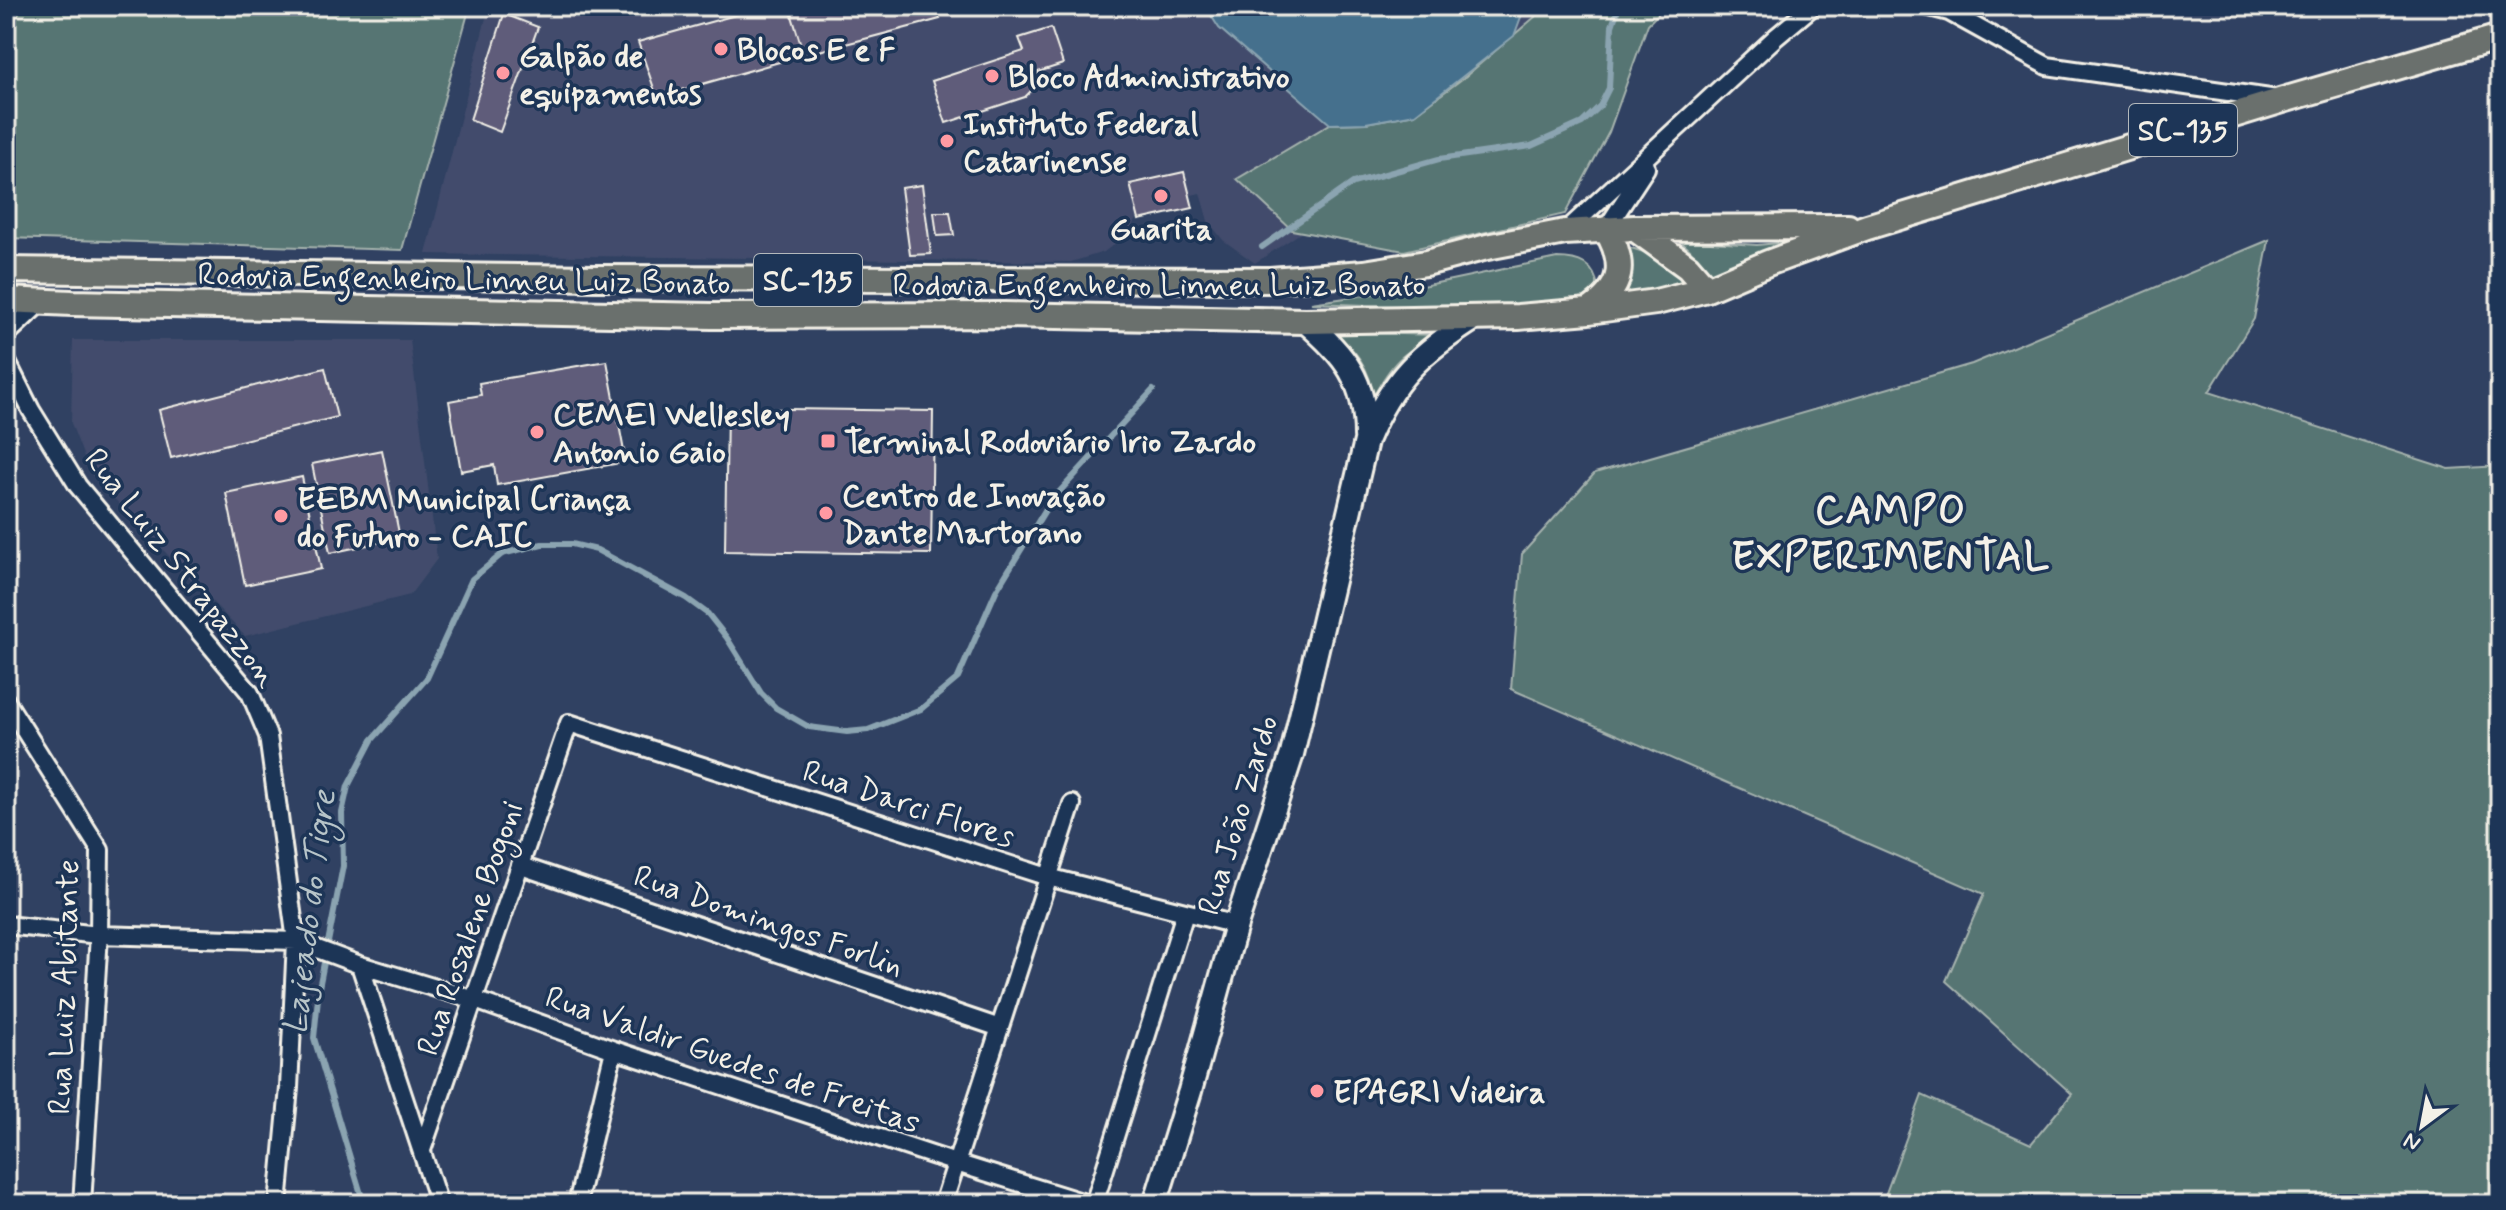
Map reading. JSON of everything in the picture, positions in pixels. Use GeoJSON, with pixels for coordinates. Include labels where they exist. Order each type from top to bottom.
{"type":"FeatureCollection","features":[{"type":"Feature","properties":{"kind":"main road","name":"Rodovia Engenheiro Linneu Luiz Bonato"},"geometry":{"type":"LineString","coordinates":[[6,300],[712,316],[1004,315],[1305,321],[1518,317],[1589,311],[1656,302],[1707,289],[1867,227],[2500,37]]}},
{"type":"Feature","properties":{"kind":"main road","name":"Rodovia Engenheiro Linneu Luiz Bonato"},"geometry":{"type":"LineString","coordinates":[[6,270],[597,278],[1270,280],[1364,273],[1426,263],[1565,232],[1634,228],[1867,227]]}},
{"type":"Feature","properties":{"kind":"main road"},"geometry":{"type":"LineString","coordinates":[[1634,228],[1688,267],[1707,289]]}},
{"type":"Feature","properties":{"kind":"main road"},"geometry":{"type":"LineString","coordinates":[[1589,311],[1605,300],[1616,284],[1620,265],[1616,246],[1606,229]]}},
{"type":"Feature","properties":{"kind":"main road","name":"Rua João Zardo"},"geometry":{"type":"LineString","coordinates":[[1155,1204],[1236,925],[1292,754],[1366,441],[1375,419],[1401,378],[1435,343],[1477,317]]}},
{"type":"Feature","properties":{"kind":"main road","name":"Rua João Zardo"},"geometry":{"type":"LineString","coordinates":[[1305,321],[1335,346],[1356,380],[1366,418],[1366,441]]}},
{"type":"Feature","properties":{"kind":"street"},"geometry":{"type":"LineString","coordinates":[[1565,232],[1813,6]]}},
{"type":"Feature","properties":{"kind":"street"},"geometry":{"type":"LineString","coordinates":[[1926,6],[1949,12],[2047,66],[2283,100]]}},
{"type":"Feature","properties":{"kind":"street"},"geometry":{"type":"LineString","coordinates":[[1606,229],[1660,147]]}},
{"type":"Feature","properties":{"kind":"street"},"geometry":{"type":"LineString","coordinates":[[6,335],[41,302]]}},
{"type":"Feature","properties":{"kind":"street","name":"Rua Luiz Strapazzon"},"geometry":{"type":"LineString","coordinates":[[6,360],[31,410],[78,486],[250,693],[268,736],[296,941],[289,1088],[278,1204]]}},
{"type":"Feature","properties":{"kind":"street","name":"Rua Luiz Abitante"},"geometry":{"type":"LineString","coordinates":[[6,701],[100,850],[99,935],[82,1204]]}},
{"type":"Feature","properties":{"kind":"street","name":"Rua Darci Flores"},"geometry":{"type":"LineString","coordinates":[[569,723],[1048,877],[1236,925]]}},
{"type":"Feature","properties":{"kind":"street","name":"Rua Rosalene Bogoni"},"geometry":{"type":"LineString","coordinates":[[422,1150],[569,723]]}},
{"type":"Feature","properties":{"kind":"street"},"geometry":{"type":"LineString","coordinates":[[943,1204],[1072,804]]}},
{"type":"Feature","properties":{"kind":"street","name":"Rua Domingos Forlin"},"geometry":{"type":"LineString","coordinates":[[521,866],[1000,1028]]}},
{"type":"Feature","properties":{"kind":"street"},"geometry":{"type":"LineString","coordinates":[[1091,1204],[1185,913]]}},
{"type":"Feature","properties":{"kind":"street","name":"Rua Valdir Guedes de Freitas"},"geometry":{"type":"LineString","coordinates":[[6,925],[99,935],[296,941],[614,1050],[956,1163],[1091,1204]]}},
{"type":"Feature","properties":{"kind":"street"},"geometry":{"type":"LineString","coordinates":[[354,962],[439,1204]]}},
{"type":"Feature","properties":{"kind":"street"},"geometry":{"type":"LineString","coordinates":[[577,1204],[614,1050]]}},
{"type":"Feature","properties":{"kind":"shaded area","name":"Instituto Federal Catarinense"},"geometry":{"type":"Polygon","coordinates":[[[494,6],[1560,6],[1519,89],[1255,263],[1223,240],[1208,221],[1200,193],[1143,207],[1130,232],[1104,252],[1071,262],[426,254],[486,18],[494,6]]]}},
{"type":"Feature","properties":{"kind":"shaded area"},"geometry":{"type":"Polygon","coordinates":[[[1205,6],[1525,6],[1514,36],[1415,114],[1366,123],[1330,124],[1219,28],[1205,6]]]}},
{"type":"Feature","properties":{"kind":"shaded area","name":"EEBM Municipal Criança do Futuro - CAIC"},"geometry":{"type":"Polygon","coordinates":[[[73,340],[410,340],[437,559],[410,595],[245,636],[90,473],[71,423],[73,340]]]}},
{"type":"Feature","properties":{"kind":"green space"},"geometry":{"type":"Polygon","coordinates":[[[6,6],[470,6],[402,250],[6,238],[6,6]]]}},
{"type":"Feature","properties":{"kind":"green space"},"geometry":{"type":"Polygon","coordinates":[[[1544,6],[1666,6],[1648,24],[1609,132],[1565,214],[1404,251],[1292,230],[1237,179],[1330,124],[1366,123],[1415,114],[1466,76],[1544,6]]]}},
{"type":"Feature","properties":{"kind":"green space"},"geometry":{"type":"Polygon","coordinates":[[[1679,240],[1757,245],[1800,241],[1710,280],[1691,251],[1679,240]]]}},
{"type":"Feature","properties":{"kind":"green space"},"geometry":{"type":"Polygon","coordinates":[[[2269,240],[2254,319],[2209,392],[2449,469],[2500,466],[2500,1204],[1882,1204],[1922,1095],[2031,1144],[2072,1094],[1946,981],[1984,894],[1511,689],[1522,554],[1595,473],[1972,364],[2269,240]]]}},
{"type":"Feature","properties":{"kind":"green space"},"geometry":{"type":"Polygon","coordinates":[[[1619,244],[1659,257],[1690,283],[1621,305],[1625,274],[1619,244]]]}},
{"type":"Feature","properties":{"kind":"green space"},"geometry":{"type":"Polygon","coordinates":[[[1557,258],[1579,261],[1593,273],[1598,288],[1585,307],[1449,308],[1311,303],[1408,289],[1557,258]]]}},
{"type":"Feature","properties":{"kind":"green space"},"geometry":{"type":"Polygon","coordinates":[[[1332,332],[1436,335],[1398,360],[1373,397],[1369,378],[1360,360],[1332,332]]]}},
{"type":"Feature","properties":{"kind":"building","name":"Blocos E e F"},"geometry":{"type":"Polygon","coordinates":[[[768,6],[789,6],[804,55],[657,97],[638,42],[768,6]]]}},
{"type":"Feature","properties":{"kind":"building"},"geometry":{"type":"Polygon","coordinates":[[[789,6],[945,6],[936,9],[940,19],[804,55],[789,6]]]}},
{"type":"Feature","properties":{"kind":"building","name":"Galpão de equipamentos"},"geometry":{"type":"Polygon","coordinates":[[[504,14],[538,27],[500,132],[470,120],[504,14]]]}},
{"type":"Feature","properties":{"kind":"building","name":"Bloco Administrativo"},"geometry":{"type":"Polygon","coordinates":[[[1051,28],[1063,64],[1038,72],[1037,85],[1025,97],[946,123],[932,81],[1024,51],[1019,38],[1051,28]]]}},
{"type":"Feature","properties":{"kind":"building","name":"Guarita"},"geometry":{"type":"Polygon","coordinates":[[[1184,172],[1193,208],[1139,220],[1130,184],[1184,172]]]}},
{"type":"Feature","properties":{"kind":"building"},"geometry":{"type":"Polygon","coordinates":[[[922,185],[931,254],[910,255],[901,188],[922,185]]]}},
{"type":"Feature","properties":{"kind":"building"},"geometry":{"type":"Polygon","coordinates":[[[934,212],[950,212],[954,235],[937,236],[934,212]]]}},
{"type":"Feature","properties":{"kind":"building","name":"CEMEI Wellesley Antonio Gaio"},"geometry":{"type":"Polygon","coordinates":[[[607,361],[626,462],[497,485],[494,465],[461,471],[449,401],[481,395],[479,383],[607,361]]]}},
{"type":"Feature","properties":{"kind":"building"},"geometry":{"type":"Polygon","coordinates":[[[325,368],[337,417],[171,458],[159,410],[325,368]]]}},
{"type":"Feature","properties":{"kind":"building"},"geometry":{"type":"Polygon","coordinates":[[[727,408],[933,411],[931,554],[725,551],[727,408]]]}},
{"type":"Feature","properties":{"kind":"building"},"geometry":{"type":"Polygon","coordinates":[[[382,450],[400,538],[330,553],[312,464],[382,450]]]}},
{"type":"Feature","properties":{"kind":"building"},"geometry":{"type":"Polygon","coordinates":[[[302,477],[321,569],[245,585],[226,493],[302,477]]]}},
{"type":"Feature","properties":{"kind":"waterway","name":"Lajeado do Tigre"},"geometry":{"type":"LineString","coordinates":[[1262,247],[1353,183],[1439,159],[1531,146],[1582,123],[1600,106],[1609,88],[1612,26],[1619,6]]}},
{"type":"Feature","properties":{"kind":"waterway","name":"Lajeado do Tigre"},"geometry":{"type":"LineString","coordinates":[[364,1204],[314,1038],[319,988],[343,866],[342,813],[348,786],[372,740],[427,678],[472,579],[502,554],[542,544],[572,544],[597,550],[686,598],[708,614],[727,638],[761,693],[776,708],[809,727],[847,732],[868,730],[921,709],[958,678],[996,591],[1050,502],[1153,390]]}},
{"type":"Feature","properties":{"kind":"place","name":"Blocos E e F"},"geometry":{"type":"Point","coordinates":[721,49]}},
{"type":"Feature","properties":{"kind":"place","name":"Galpão de equipamentos"},"geometry":{"type":"Point","coordinates":[503,73]}},
{"type":"Feature","properties":{"kind":"place","name":"Bloco Administrativo"},"geometry":{"type":"Point","coordinates":[992,76]}},
{"type":"Feature","properties":{"kind":"place","name":"Instituto Federal Catarinense"},"geometry":{"type":"Point","coordinates":[947,141]}},
{"type":"Feature","properties":{"kind":"place","name":"Guarita"},"geometry":{"type":"Point","coordinates":[1161,196]}},
{"type":"Feature","properties":{"kind":"place","name":"CEMEI Wellesley Antonio Gaio"},"geometry":{"type":"Point","coordinates":[537,432]}},
{"type":"Feature","properties":{"kind":"place","name":"Terminal Rodoviário Irio Zardo"},"geometry":{"type":"Point","coordinates":[828,441]}},
{"type":"Feature","properties":{"kind":"place","name":"Centro de Inovação Dante Martorano"},"geometry":{"type":"Point","coordinates":[826,513]}},
{"type":"Feature","properties":{"kind":"place","name":"EEBM Municipal Criança do Futuro - CAIC"},"geometry":{"type":"Point","coordinates":[281,516]}},
{"type":"Feature","properties":{"kind":"place","name":"EPAGRI Videira"},"geometry":{"type":"Point","coordinates":[1317,1091]}},
{"type":"Feature","properties":{"kind":"district","name":"CAMPO EXPERIMENTAL"},"geometry":{"type":"Point","coordinates":[1891,532]}}]}
